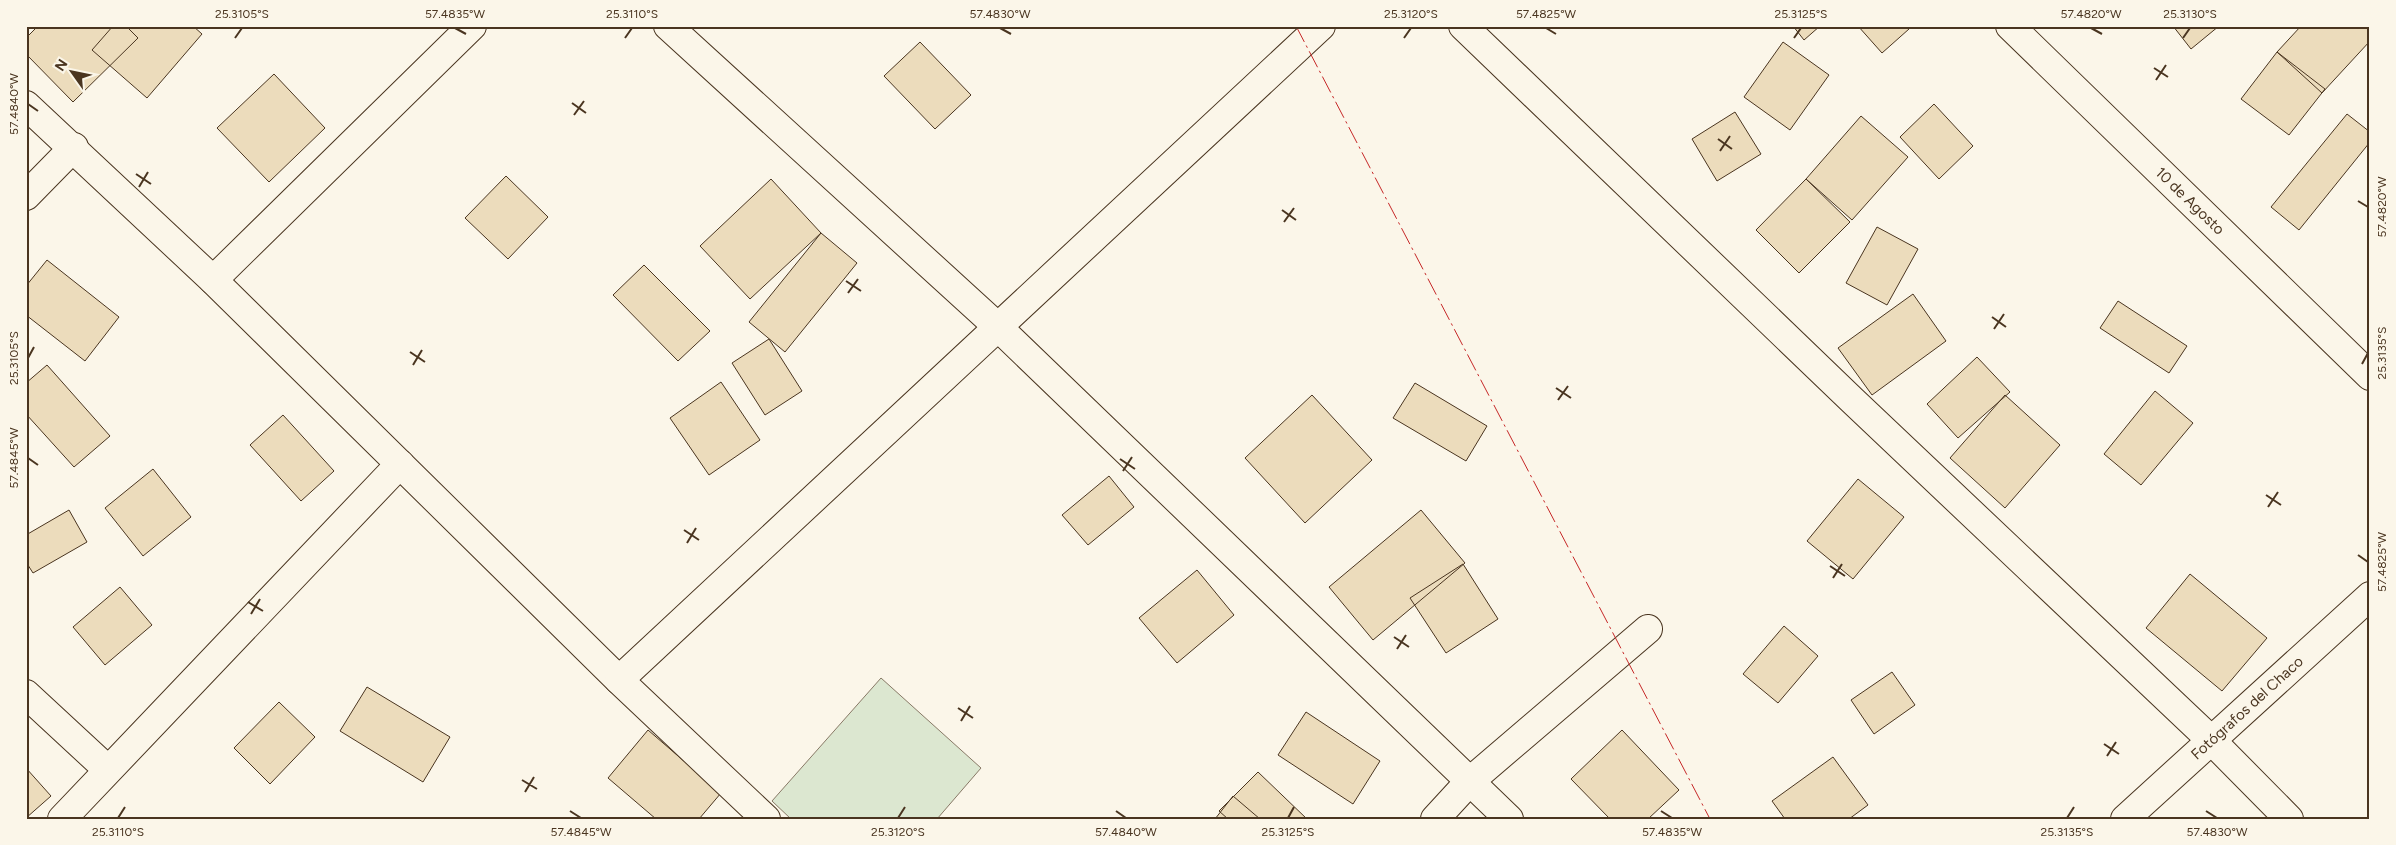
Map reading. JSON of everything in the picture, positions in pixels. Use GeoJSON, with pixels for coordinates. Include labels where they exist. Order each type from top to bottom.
{"type":"FeatureCollection","features":[{"type":"Feature","properties":{"kind":"street"},"geometry":{"type":"LineString","coordinates":[[213,280],[472,26]]}},
{"type":"Feature","properties":{"kind":"street"},"geometry":{"type":"LineString","coordinates":[[668,26],[999,328],[1509,819]]}},
{"type":"Feature","properties":{"kind":"street"},"geometry":{"type":"LineString","coordinates":[[619,680],[1321,26]]}},
{"type":"Feature","properties":{"kind":"street"},"geometry":{"type":"LineString","coordinates":[[1463,26],[1852,400],[2211,740],[2289,819]]}},
{"type":"Feature","properties":{"kind":"street","name":"10 de Agosto"},"geometry":{"type":"LineString","coordinates":[[2010,26],[2370,376]]}},
{"type":"Feature","properties":{"kind":"street"},"geometry":{"type":"LineString","coordinates":[[26,105],[74,147],[213,280],[760,817]]}},
{"type":"Feature","properties":{"kind":"street"},"geometry":{"type":"LineString","coordinates":[[26,196],[74,147]]}},
{"type":"Feature","properties":{"kind":"street"},"geometry":{"type":"LineString","coordinates":[[62,819],[107,769],[400,464]]}},
{"type":"Feature","properties":{"kind":"street","name":"Fotógrafos del Chaco"},"geometry":{"type":"LineString","coordinates":[[2125,819],[2370,596]]}},
{"type":"Feature","properties":{"kind":"street"},"geometry":{"type":"LineString","coordinates":[[1435,819],[1469,782],[1648,629]]}},
{"type":"Feature","properties":{"kind":"street"},"geometry":{"type":"LineString","coordinates":[[26,694],[107,769]]}},
{"type":"Feature","properties":{"kind":"green space"},"geometry":{"type":"Polygon","coordinates":[[[881,678],[981,768],[937,819],[791,819],[772,801],[881,678]]]}},
{"type":"Feature","properties":{"kind":"building"},"geometry":{"type":"Polygon","coordinates":[[[38,26],[126,26],[138,38],[73,102],[26,54],[26,38],[38,26]]]}},
{"type":"Feature","properties":{"kind":"building"},"geometry":{"type":"Polygon","coordinates":[[[113,26],[193,26],[202,34],[147,98],[92,50],[113,26]]]}},
{"type":"Feature","properties":{"kind":"building"},"geometry":{"type":"Polygon","coordinates":[[[1793,26],[1820,26],[1804,40],[1793,26]]]}},
{"type":"Feature","properties":{"kind":"building"},"geometry":{"type":"Polygon","coordinates":[[[1858,26],[1906,26],[1909,29],[1882,53],[1858,26]]]}},
{"type":"Feature","properties":{"kind":"building"},"geometry":{"type":"Polygon","coordinates":[[[2173,26],[2219,26],[2191,49],[2173,26]]]}},
{"type":"Feature","properties":{"kind":"building"},"geometry":{"type":"Polygon","coordinates":[[[2301,26],[2370,26],[2370,41],[2322,93],[2277,52],[2301,26]]]}},
{"type":"Feature","properties":{"kind":"building"},"geometry":{"type":"Polygon","coordinates":[[[920,42],[971,95],[935,129],[884,76],[920,42]]]}},
{"type":"Feature","properties":{"kind":"building"},"geometry":{"type":"Polygon","coordinates":[[[1783,42],[1829,75],[1790,130],[1744,97],[1783,42]]]}},
{"type":"Feature","properties":{"kind":"building"},"geometry":{"type":"Polygon","coordinates":[[[2277,52],[2325,89],[2289,135],[2241,99],[2277,52]]]}},
{"type":"Feature","properties":{"kind":"building"},"geometry":{"type":"Polygon","coordinates":[[[274,74],[325,128],[269,182],[217,128],[274,74]]]}},
{"type":"Feature","properties":{"kind":"building"},"geometry":{"type":"Polygon","coordinates":[[[1934,104],[1973,146],[1939,179],[1900,137],[1934,104]]]}},
{"type":"Feature","properties":{"kind":"building"},"geometry":{"type":"Polygon","coordinates":[[[1735,112],[1761,154],[1717,181],[1692,139],[1735,112]]]}},
{"type":"Feature","properties":{"kind":"building"},"geometry":{"type":"Polygon","coordinates":[[[2347,114],[2370,132],[2370,142],[2299,230],[2271,207],[2347,114]]]}},
{"type":"Feature","properties":{"kind":"building"},"geometry":{"type":"Polygon","coordinates":[[[1861,116],[1908,157],[1852,220],[1806,179],[1861,116]]]}},
{"type":"Feature","properties":{"kind":"building"},"geometry":{"type":"Polygon","coordinates":[[[506,176],[548,217],[508,259],[465,218],[506,176]]]}},
{"type":"Feature","properties":{"kind":"building"},"geometry":{"type":"Polygon","coordinates":[[[771,179],[821,233],[750,299],[700,246],[771,179]]]}},
{"type":"Feature","properties":{"kind":"building"},"geometry":{"type":"Polygon","coordinates":[[[1806,179],[1850,222],[1799,273],[1756,230],[1806,179]]]}},
{"type":"Feature","properties":{"kind":"building"},"geometry":{"type":"Polygon","coordinates":[[[1877,227],[1918,249],[1887,305],[1846,283],[1877,227]]]}},
{"type":"Feature","properties":{"kind":"building"},"geometry":{"type":"Polygon","coordinates":[[[821,233],[857,263],[785,352],[749,322],[821,233]]]}},
{"type":"Feature","properties":{"kind":"building"},"geometry":{"type":"Polygon","coordinates":[[[47,260],[119,317],[85,361],[26,315],[26,286],[47,260]]]}},
{"type":"Feature","properties":{"kind":"building"},"geometry":{"type":"Polygon","coordinates":[[[644,265],[710,331],[678,361],[613,295],[644,265]]]}},
{"type":"Feature","properties":{"kind":"building"},"geometry":{"type":"Polygon","coordinates":[[[1913,294],[1946,341],[1872,395],[1838,348],[1913,294]]]}},
{"type":"Feature","properties":{"kind":"building"},"geometry":{"type":"Polygon","coordinates":[[[2118,301],[2187,346],[2169,373],[2100,328],[2118,301]]]}},
{"type":"Feature","properties":{"kind":"building"},"geometry":{"type":"Polygon","coordinates":[[[769,339],[802,391],[765,415],[732,363],[769,339]]]}},
{"type":"Feature","properties":{"kind":"building"},"geometry":{"type":"Polygon","coordinates":[[[1977,357],[2010,392],[1958,438],[1927,404],[1977,357]]]}},
{"type":"Feature","properties":{"kind":"building"},"geometry":{"type":"Polygon","coordinates":[[[47,365],[110,436],[74,467],[26,414],[26,383],[47,365]]]}},
{"type":"Feature","properties":{"kind":"building"},"geometry":{"type":"Polygon","coordinates":[[[721,382],[760,440],[709,475],[670,418],[721,382]]]}},
{"type":"Feature","properties":{"kind":"building"},"geometry":{"type":"Polygon","coordinates":[[[1415,383],[1487,426],[1466,461],[1393,418],[1415,383]]]}},
{"type":"Feature","properties":{"kind":"building"},"geometry":{"type":"Polygon","coordinates":[[[2155,391],[2193,423],[2141,485],[2104,454],[2155,391]]]}},
{"type":"Feature","properties":{"kind":"building"},"geometry":{"type":"Polygon","coordinates":[[[1312,395],[1372,460],[1305,523],[1245,458],[1312,395]]]}},
{"type":"Feature","properties":{"kind":"building"},"geometry":{"type":"Polygon","coordinates":[[[2005,395],[2060,445],[2005,508],[1950,458],[2005,395]]]}},
{"type":"Feature","properties":{"kind":"building"},"geometry":{"type":"Polygon","coordinates":[[[283,415],[334,471],[301,501],[250,445],[283,415]]]}},
{"type":"Feature","properties":{"kind":"building"},"geometry":{"type":"Polygon","coordinates":[[[153,469],[191,517],[143,556],[105,508],[153,469]]]}},
{"type":"Feature","properties":{"kind":"building"},"geometry":{"type":"Polygon","coordinates":[[[1109,476],[1134,507],[1088,545],[1062,515],[1109,476]]]}},
{"type":"Feature","properties":{"kind":"building"},"geometry":{"type":"Polygon","coordinates":[[[1858,479],[1904,517],[1853,579],[1807,541],[1858,479]]]}},
{"type":"Feature","properties":{"kind":"building"},"geometry":{"type":"Polygon","coordinates":[[[69,510],[87,542],[33,573],[26,562],[26,535],[69,510]]]}},
{"type":"Feature","properties":{"kind":"building"},"geometry":{"type":"Polygon","coordinates":[[[1421,510],[1465,563],[1373,640],[1329,587],[1421,510]]]}},
{"type":"Feature","properties":{"kind":"building"},"geometry":{"type":"Polygon","coordinates":[[[1463,564],[1498,619],[1446,653],[1410,598],[1463,564]]]}},
{"type":"Feature","properties":{"kind":"building"},"geometry":{"type":"Polygon","coordinates":[[[1197,570],[1234,615],[1177,663],[1139,618],[1197,570]]]}},
{"type":"Feature","properties":{"kind":"building"},"geometry":{"type":"Polygon","coordinates":[[[2190,574],[2267,638],[2222,691],[2146,628],[2190,574]]]}},
{"type":"Feature","properties":{"kind":"building"},"geometry":{"type":"Polygon","coordinates":[[[120,587],[152,625],[105,665],[73,627],[120,587]]]}},
{"type":"Feature","properties":{"kind":"building"},"geometry":{"type":"Polygon","coordinates":[[[1784,626],[1818,656],[1778,703],[1743,674],[1784,626]]]}},
{"type":"Feature","properties":{"kind":"building"},"geometry":{"type":"Polygon","coordinates":[[[1892,672],[1915,705],[1874,734],[1851,700],[1892,672]]]}},
{"type":"Feature","properties":{"kind":"building"},"geometry":{"type":"Polygon","coordinates":[[[367,687],[450,737],[423,782],[340,731],[367,687]]]}},
{"type":"Feature","properties":{"kind":"building"},"geometry":{"type":"Polygon","coordinates":[[[279,702],[315,737],[270,784],[234,748],[279,702]]]}},
{"type":"Feature","properties":{"kind":"building"},"geometry":{"type":"Polygon","coordinates":[[[1306,712],[1380,761],[1353,804],[1278,755],[1306,712]]]}},
{"type":"Feature","properties":{"kind":"building"},"geometry":{"type":"Polygon","coordinates":[[[648,730],[721,793],[699,819],[656,819],[608,778],[648,730]]]}},
{"type":"Feature","properties":{"kind":"building"},"geometry":{"type":"Polygon","coordinates":[[[1622,730],[1679,790],[1648,819],[1610,819],[1571,779],[1622,730]]]}},
{"type":"Feature","properties":{"kind":"building"},"geometry":{"type":"Polygon","coordinates":[[[1833,757],[1868,805],[1849,819],[1785,819],[1772,801],[1833,757]]]}},
{"type":"Feature","properties":{"kind":"building"},"geometry":{"type":"Polygon","coordinates":[[[26,768],[51,796],[26,818],[26,768]]]}},
{"type":"Feature","properties":{"kind":"building"},"geometry":{"type":"Polygon","coordinates":[[[1258,772],[1307,819],[1228,819],[1219,811],[1258,772]]]}},
{"type":"Feature","properties":{"kind":"building"},"geometry":{"type":"Polygon","coordinates":[[[1233,796],[1260,819],[1215,819],[1233,796]]]}},
{"type":"Feature","properties":{"kind":"power"},"geometry":{"type":"LineString","coordinates":[[1296,26],[1710,819]]}}]}
